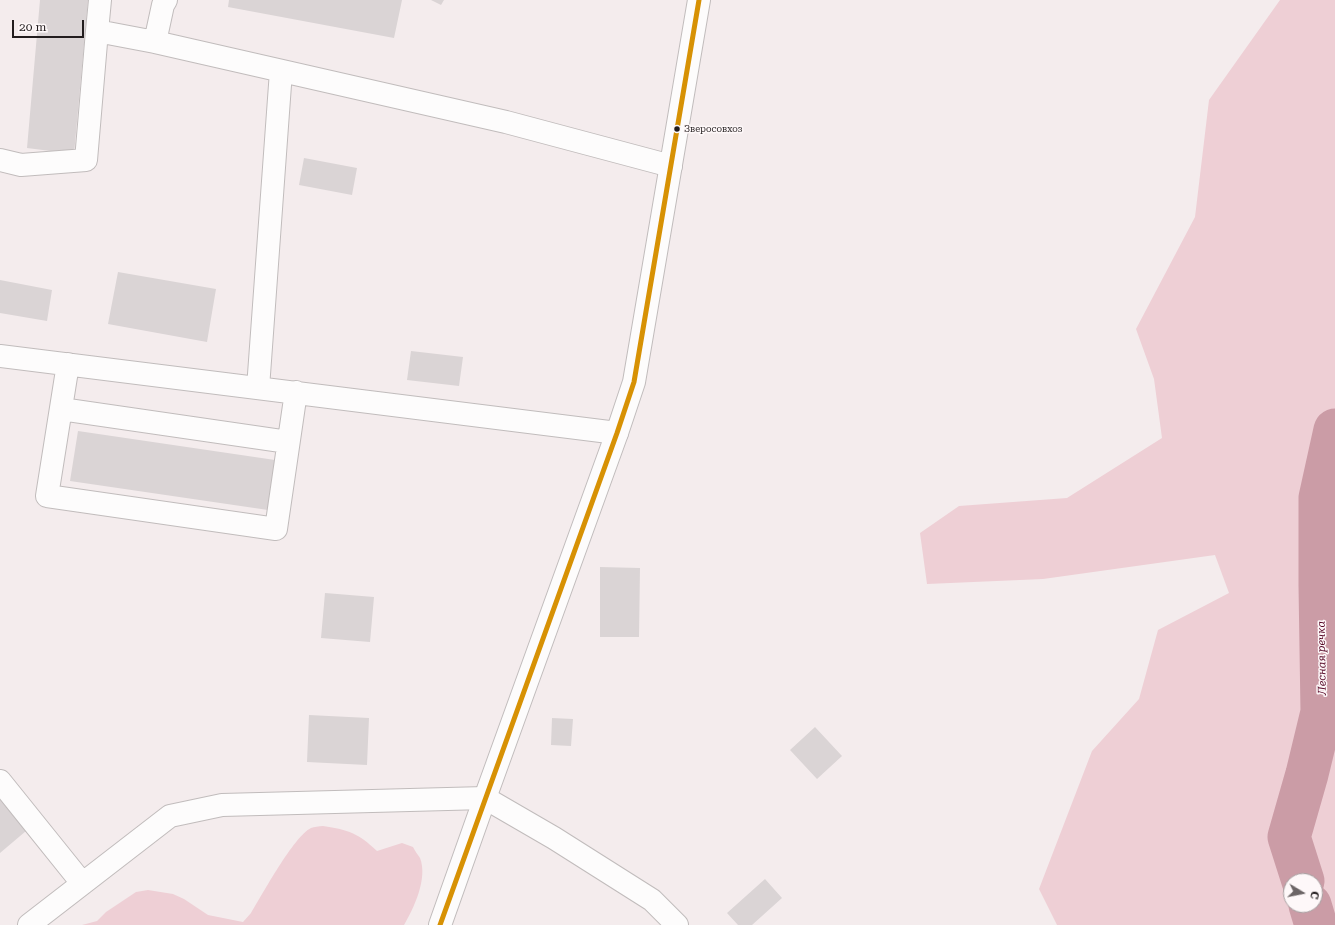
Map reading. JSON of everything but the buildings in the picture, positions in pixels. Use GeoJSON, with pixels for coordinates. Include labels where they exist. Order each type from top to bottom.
{"type":"FeatureCollection","features":[{"type":"Feature","properties":{"kind":"street"},"geometry":{"type":"LineString","coordinates":[[0,160],[20,165],[86,160],[100,0]]}},
{"type":"Feature","properties":{"kind":"street"},"geometry":{"type":"LineString","coordinates":[[155,42],[163,5],[166,0]]}},
{"type":"Feature","properties":{"kind":"street"},"geometry":{"type":"LineString","coordinates":[[440,925],[634,382],[699,0]]}},
{"type":"Feature","properties":{"kind":"street"},"geometry":{"type":"LineString","coordinates":[[97,31],[155,42],[281,70],[506,122],[671,166]]}},
{"type":"Feature","properties":{"kind":"street"},"geometry":{"type":"LineString","coordinates":[[258,388],[281,70]]}},
{"type":"Feature","properties":{"kind":"street"},"geometry":{"type":"LineString","coordinates":[[0,356],[617,433]]}},
{"type":"Feature","properties":{"kind":"street"},"geometry":{"type":"LineString","coordinates":[[68,364],[47,496],[276,528],[296,392]]}},
{"type":"Feature","properties":{"kind":"street"},"geometry":{"type":"LineString","coordinates":[[61,409],[288,442]]}},
{"type":"Feature","properties":{"kind":"street"},"geometry":{"type":"LineString","coordinates":[[0,781],[82,883]]}},
{"type":"Feature","properties":{"kind":"street"},"geometry":{"type":"LineString","coordinates":[[29,925],[170,816],[222,805],[485,798],[554,838],[652,900],[677,925]]}},
{"type":"Feature","properties":{"kind":"shaded area"},"geometry":{"type":"Polygon","coordinates":[[[1280,0],[1335,0],[1335,925],[1057,925],[1039,889],[1092,751],[1139,699],[1158,630],[1229,593],[1215,555],[1043,579],[927,584],[920,533],[959,506],[1067,498],[1162,438],[1154,379],[1136,329],[1195,217],[1209,100],[1280,0]]]}},
{"type":"Feature","properties":{"kind":"shaded area"},"geometry":{"type":"Polygon","coordinates":[[[323,826],[353,833],[377,851],[402,843],[413,847],[420,858],[422,866],[421,884],[416,902],[404,925],[82,925],[97,921],[106,912],[136,892],[148,890],[173,894],[184,899],[208,915],[243,922],[251,913],[296,842],[311,828],[323,826]]]}},
{"type":"Feature","properties":{"kind":"waterway","name":"Лесная речка"},"geometry":{"type":"LineString","coordinates":[[1300,873],[1289,837],[1307,774],[1322,712],[1320,498],[1335,430]]}},
{"type":"Feature","properties":{"kind":"waterway","name":"Лесная речка"},"geometry":{"type":"LineString","coordinates":[[1312,913],[1316,925]]}},
{"type":"Feature","properties":{"kind":"transit line"},"geometry":{"type":"LineString","coordinates":[[440,925],[634,382],[699,0]]}},
{"type":"Feature","properties":{"kind":"place","name":"Зверосовхоз"},"geometry":{"type":"Point","coordinates":[677,129]}}]}
